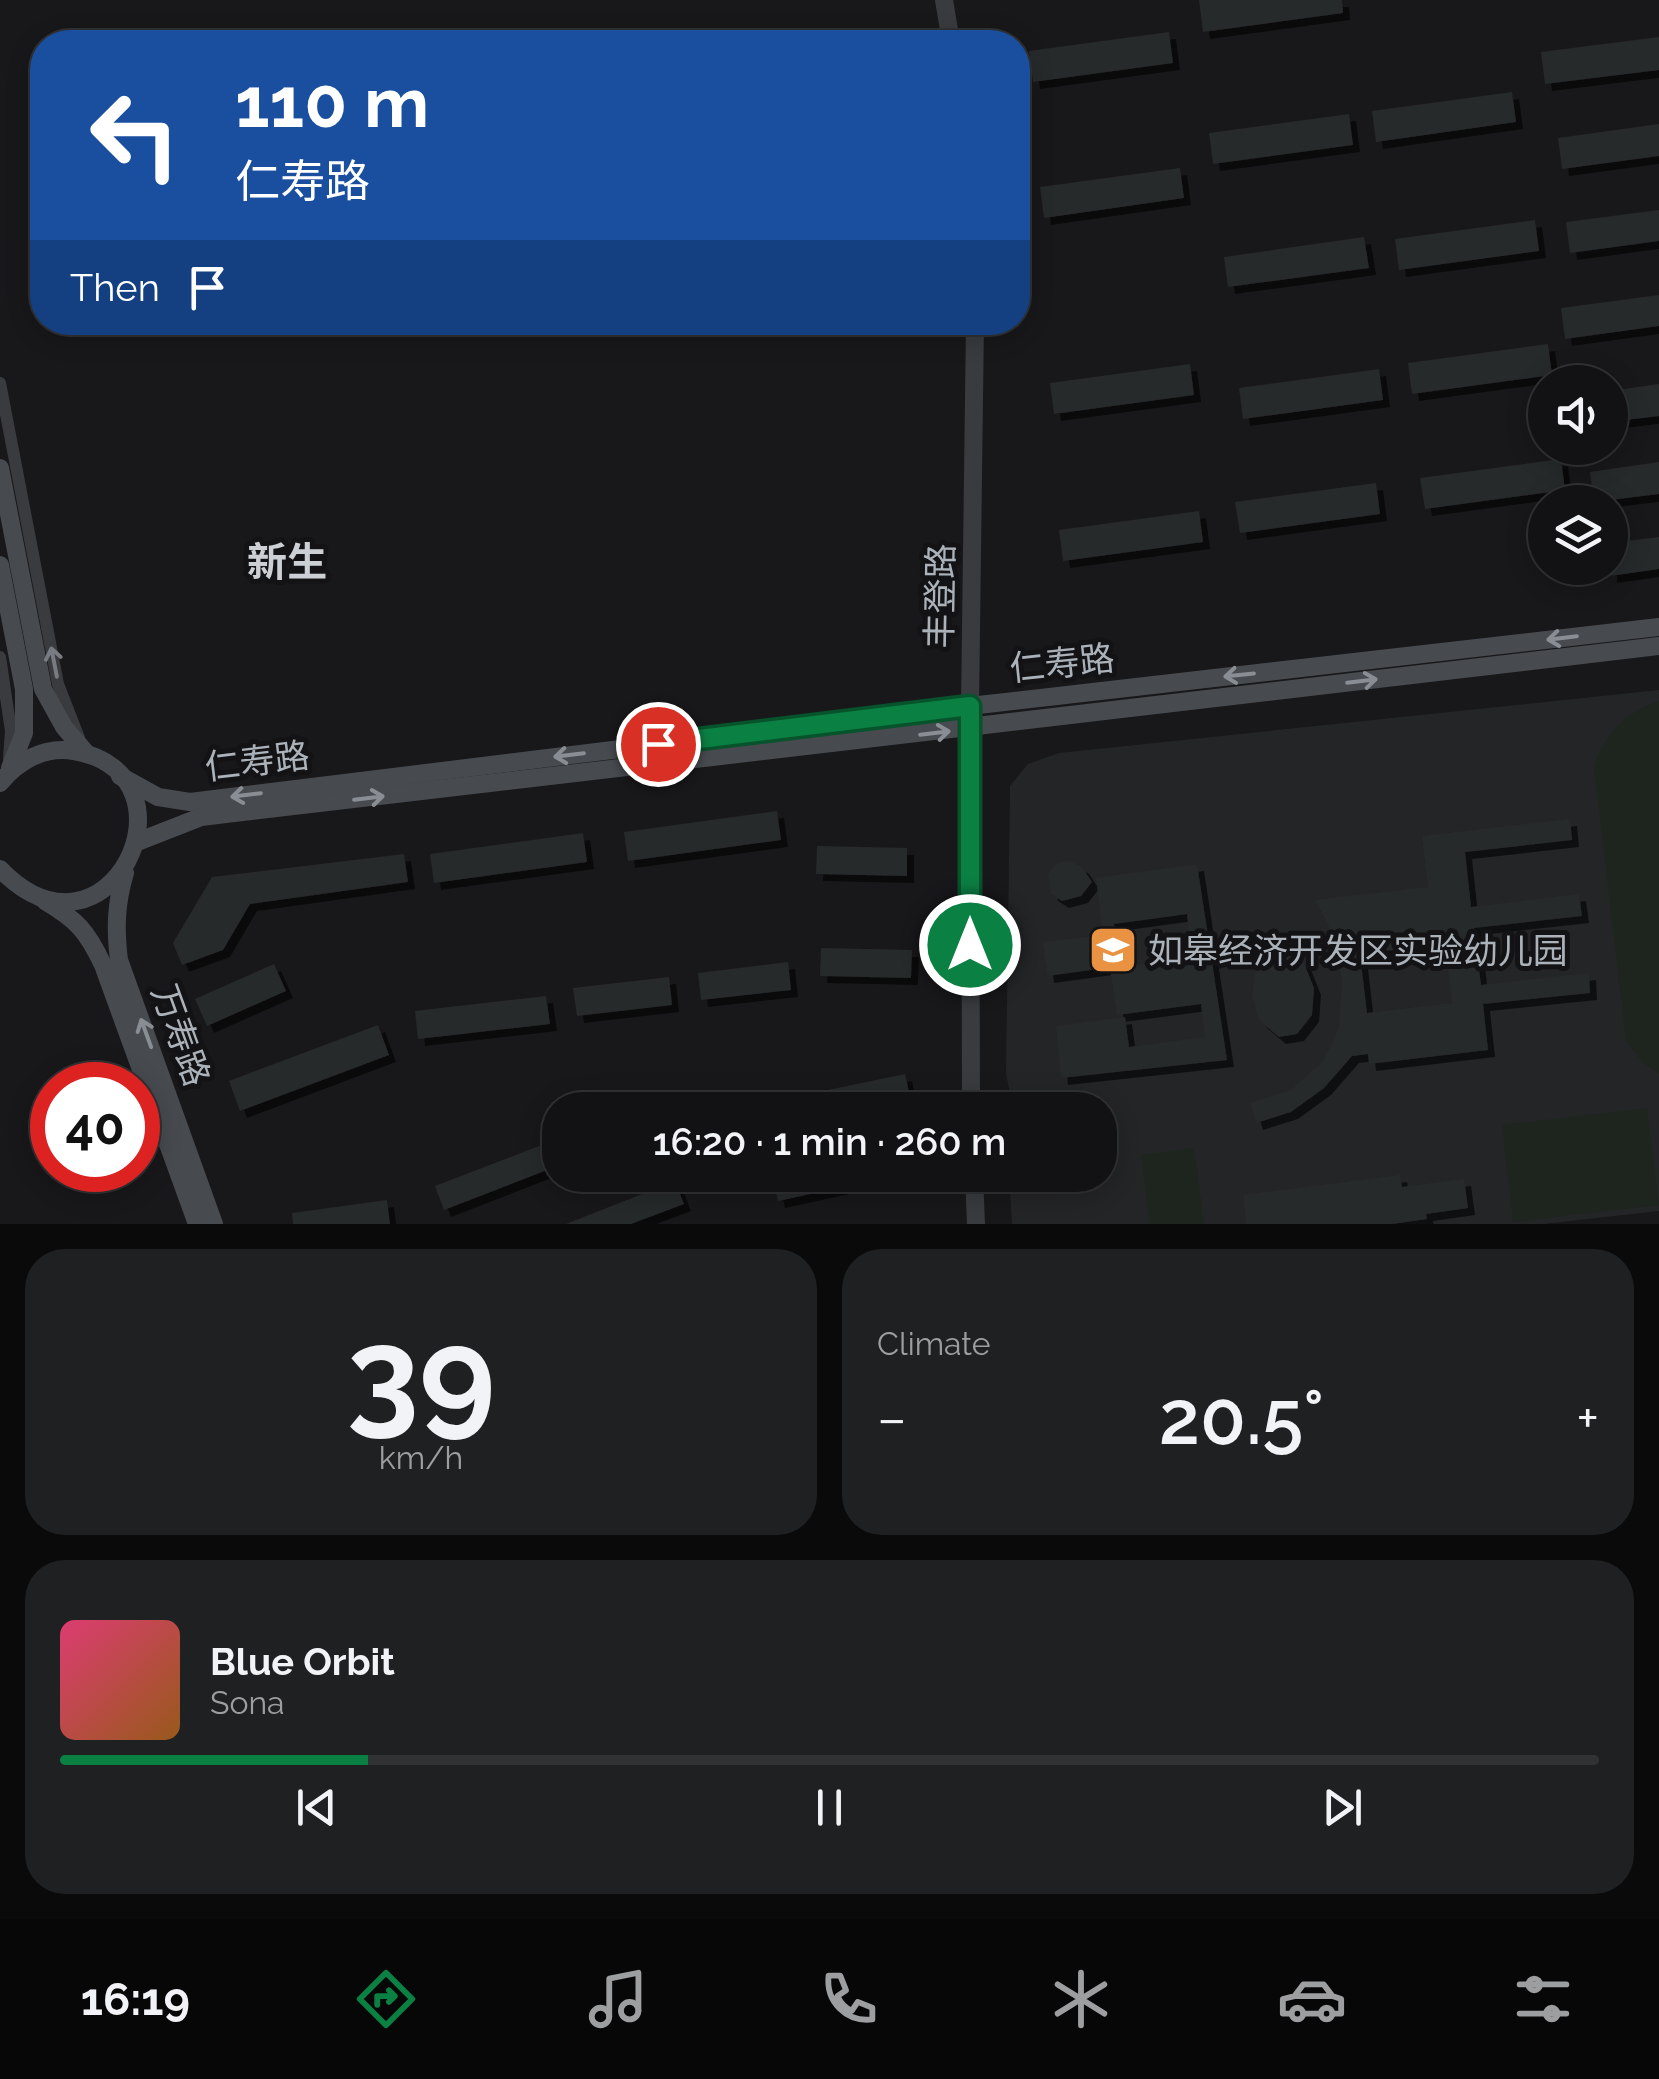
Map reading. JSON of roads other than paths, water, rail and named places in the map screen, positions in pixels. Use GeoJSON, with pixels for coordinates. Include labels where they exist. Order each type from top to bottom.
{"type":"FeatureCollection","features":[{"type":"Feature","properties":{"kind":"main road"},"geometry":{"type":"LineString","coordinates":[[0,468],[43,689],[64,727],[87,754]]}},
{"type":"Feature","properties":{"kind":"main road"},"geometry":{"type":"LineString","coordinates":[[0,566],[24,689],[24,733],[4,778]]}},
{"type":"Feature","properties":{"kind":"main road","name":"仁寿路"},"geometry":{"type":"LineString","coordinates":[[87,754],[158,797],[190,802],[970,706],[1659,627]]}},
{"type":"Feature","properties":{"kind":"main road","name":"仁寿路"},"geometry":{"type":"LineString","coordinates":[[137,842],[201,818],[1659,646]]}},
{"type":"Feature","properties":{"kind":"main road"},"geometry":{"type":"LineString","coordinates":[[4,778],[24,760],[44,752],[66,750],[87,754]]}},
{"type":"Feature","properties":{"kind":"main road"},"geometry":{"type":"LineString","coordinates":[[120,776],[133,796],[138,818],[137,842]]}},
{"type":"Feature","properties":{"kind":"main road","name":"万寿路"},"geometry":{"type":"LineString","coordinates":[[137,842],[117,901],[119,960],[214,1224]]}},
{"type":"Feature","properties":{"kind":"main road"},"geometry":{"type":"LineString","coordinates":[[40,898],[65,902],[90,896],[111,884],[128,864]]}},
{"type":"Feature","properties":{"kind":"main road","name":"万寿路"},"geometry":{"type":"LineString","coordinates":[[0,868],[17,886],[76,920],[91,939],[197,1224]]}},
{"type":"Feature","properties":{"kind":"street"},"geometry":{"type":"LineString","coordinates":[[944,0],[949,30]]}},
{"type":"Feature","properties":{"kind":"street","name":"丰登路"},"geometry":{"type":"LineString","coordinates":[[971,1092],[975,335]]}},
{"type":"Feature","properties":{"kind":"street"},"geometry":{"type":"LineString","coordinates":[[0,384],[58,684],[87,754]]}},
{"type":"Feature","properties":{"kind":"street"},"geometry":{"type":"LineString","coordinates":[[0,658],[11,730],[4,778]]}},
{"type":"Feature","properties":{"kind":"street"},"geometry":{"type":"LineString","coordinates":[[975,1192],[976,1224]]}},
{"type":"Feature","properties":{"kind":"place","name":"如皋经济开发区实验幼儿园"},"geometry":{"type":"Point","coordinates":[1113,950]}},
{"type":"Feature","properties":{"kind":"district","name":"新生"},"geometry":{"type":"Point","coordinates":[287,561]}}]}
